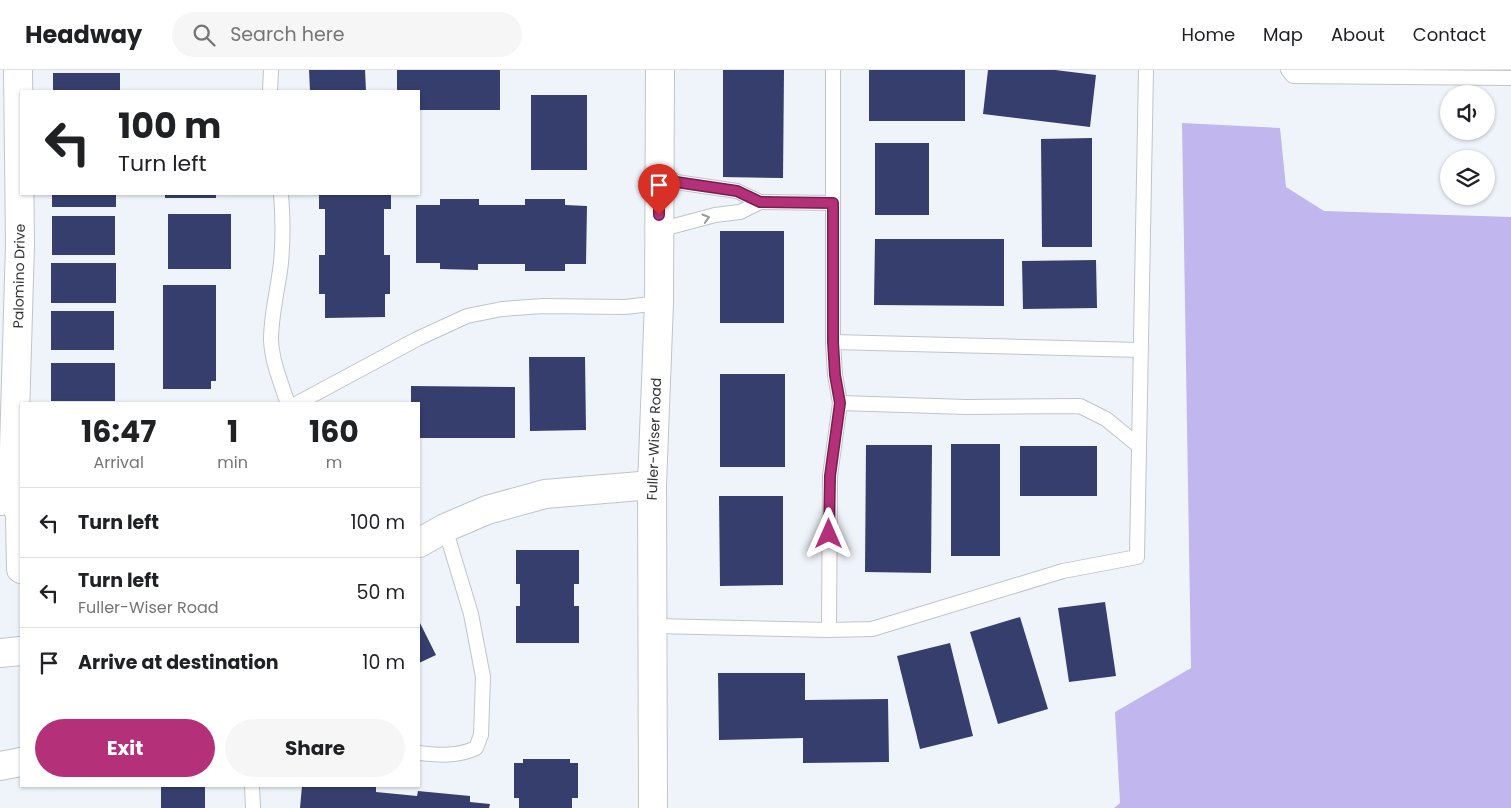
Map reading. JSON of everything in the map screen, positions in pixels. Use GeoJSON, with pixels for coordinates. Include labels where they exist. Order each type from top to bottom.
{"type":"FeatureCollection","features":[{"type":"Feature","properties":{"kind":"street","name":"Palomino Drive"},"geometry":{"type":"LineString","coordinates":[[18,70],[10,244],[14,449],[3,488],[20,515]]}},
{"type":"Feature","properties":{"kind":"street","name":"Fuller-Wiser Road"},"geometry":{"type":"LineString","coordinates":[[654,808],[652,485],[659,302],[660,70]]}},
{"type":"Feature","properties":{"kind":"street"},"geometry":{"type":"LineString","coordinates":[[420,542],[445,528],[487,510],[545,494],[652,485]]}},
{"type":"Feature","properties":{"kind":"street"},"geometry":{"type":"LineString","coordinates":[[0,653],[20,651]]}},
{"type":"Feature","properties":{"kind":"lane"},"geometry":{"type":"LineString","coordinates":[[270,90],[271,70]]}},
{"type":"Feature","properties":{"kind":"lane"},"geometry":{"type":"LineString","coordinates":[[828,630],[830,476],[840,403],[835,375],[833,342],[833,70]]}},
{"type":"Feature","properties":{"kind":"lane"},"geometry":{"type":"LineString","coordinates":[[654,626],[828,630],[872,629],[1064,571],[1137,557],[1146,70]]}},
{"type":"Feature","properties":{"kind":"lane"},"geometry":{"type":"LineString","coordinates":[[1288,70],[1293,76],[1511,78]]}},
{"type":"Feature","properties":{"kind":"lane"},"geometry":{"type":"LineString","coordinates":[[659,170],[676,182],[737,191],[760,202],[833,203]]}},
{"type":"Feature","properties":{"kind":"lane"},"geometry":{"type":"LineString","coordinates":[[280,195],[283,211],[281,264],[274,304],[271,340],[274,361],[287,402]]}},
{"type":"Feature","properties":{"kind":"lane"},"geometry":{"type":"LineString","coordinates":[[659,230],[715,215],[740,212],[760,202]]}},
{"type":"Feature","properties":{"kind":"lane"},"geometry":{"type":"LineString","coordinates":[[300,402],[417,339],[467,316],[502,309],[543,306],[625,307],[659,302]]}},
{"type":"Feature","properties":{"kind":"lane"},"geometry":{"type":"LineString","coordinates":[[833,342],[1140,350]]}},
{"type":"Feature","properties":{"kind":"lane"},"geometry":{"type":"LineString","coordinates":[[840,403],[966,407],[1080,406],[1106,419],[1139,446]]}},
{"type":"Feature","properties":{"kind":"lane"},"geometry":{"type":"LineString","coordinates":[[420,753],[462,754],[476,748],[481,735],[483,678],[471,614],[445,528]]}},
{"type":"Feature","properties":{"kind":"lane"},"geometry":{"type":"LineString","coordinates":[[252,787],[253,808]]}},
{"type":"Feature","properties":{"kind":"shaded area"},"geometry":{"type":"Polygon","coordinates":[[[1182,123],[1280,128],[1286,187],[1324,211],[1511,217],[1511,808],[1114,808],[1120,803],[1115,712],[1191,668],[1182,123]]]}},
{"type":"Feature","properties":{"kind":"building"},"geometry":{"type":"Polygon","coordinates":[[[309,70],[365,70],[366,90],[310,90],[309,70]]]}},
{"type":"Feature","properties":{"kind":"building"},"geometry":{"type":"Polygon","coordinates":[[[397,70],[500,70],[500,110],[420,110],[420,90],[397,90],[397,70]]]}},
{"type":"Feature","properties":{"kind":"building"},"geometry":{"type":"Polygon","coordinates":[[[723,70],[784,70],[783,178],[723,177],[723,70]]]}},
{"type":"Feature","properties":{"kind":"building"},"geometry":{"type":"Polygon","coordinates":[[[869,70],[965,70],[965,121],[869,121],[869,70]]]}},
{"type":"Feature","properties":{"kind":"building"},"geometry":{"type":"Polygon","coordinates":[[[988,70],[1055,70],[1096,75],[1090,127],[983,114],[988,70]]]}},
{"type":"Feature","properties":{"kind":"building"},"geometry":{"type":"Polygon","coordinates":[[[53,73],[120,73],[120,90],[53,90],[53,73]]]}},
{"type":"Feature","properties":{"kind":"building"},"geometry":{"type":"Polygon","coordinates":[[[531,95],[587,95],[587,170],[531,170],[531,95]]]}},
{"type":"Feature","properties":{"kind":"building"},"geometry":{"type":"Polygon","coordinates":[[[1092,138],[1092,247],[1042,247],[1041,139],[1092,138]]]}},
{"type":"Feature","properties":{"kind":"building"},"geometry":{"type":"Polygon","coordinates":[[[875,143],[929,143],[929,215],[875,215],[875,143]]]}},
{"type":"Feature","properties":{"kind":"building"},"geometry":{"type":"Polygon","coordinates":[[[52,195],[116,195],[116,207],[52,207],[52,195]]]}},
{"type":"Feature","properties":{"kind":"building"},"geometry":{"type":"Polygon","coordinates":[[[165,195],[216,195],[216,198],[165,198],[165,195]]]}},
{"type":"Feature","properties":{"kind":"building"},"geometry":{"type":"Polygon","coordinates":[[[319,195],[391,195],[391,209],[384,209],[384,255],[390,255],[390,294],[385,294],[385,317],[325,318],[325,294],[319,294],[319,255],[325,255],[325,209],[319,209],[319,195]]]}},
{"type":"Feature","properties":{"kind":"building"},"geometry":{"type":"Polygon","coordinates":[[[440,199],[479,199],[479,205],[525,205],[525,199],[565,199],[565,205],[587,206],[586,264],[565,264],[565,271],[525,271],[525,264],[478,264],[478,270],[440,269],[440,263],[416,263],[416,205],[440,205],[440,199]]]}},
{"type":"Feature","properties":{"kind":"building"},"geometry":{"type":"Polygon","coordinates":[[[168,214],[231,214],[231,269],[168,269],[168,214]]]}},
{"type":"Feature","properties":{"kind":"building"},"geometry":{"type":"Polygon","coordinates":[[[52,216],[115,216],[115,255],[52,255],[52,216]]]}},
{"type":"Feature","properties":{"kind":"building"},"geometry":{"type":"Polygon","coordinates":[[[720,231],[784,231],[784,323],[720,323],[720,231]]]}},
{"type":"Feature","properties":{"kind":"building"},"geometry":{"type":"Polygon","coordinates":[[[875,239],[1004,239],[1004,306],[874,305],[875,239]]]}},
{"type":"Feature","properties":{"kind":"building"},"geometry":{"type":"Polygon","coordinates":[[[1096,260],[1097,308],[1023,309],[1022,261],[1096,260]]]}},
{"type":"Feature","properties":{"kind":"building"},"geometry":{"type":"Polygon","coordinates":[[[51,263],[116,263],[116,303],[51,303],[51,263]]]}},
{"type":"Feature","properties":{"kind":"building"},"geometry":{"type":"Polygon","coordinates":[[[163,285],[216,285],[216,381],[211,381],[211,389],[163,389],[163,285]]]}},
{"type":"Feature","properties":{"kind":"building"},"geometry":{"type":"Polygon","coordinates":[[[51,311],[114,311],[114,350],[51,350],[51,311]]]}},
{"type":"Feature","properties":{"kind":"building"},"geometry":{"type":"Polygon","coordinates":[[[529,357],[585,357],[586,430],[530,431],[529,357]]]}},
{"type":"Feature","properties":{"kind":"building"},"geometry":{"type":"Polygon","coordinates":[[[51,363],[115,363],[115,401],[51,401],[51,363]]]}},
{"type":"Feature","properties":{"kind":"building"},"geometry":{"type":"Polygon","coordinates":[[[720,374],[785,374],[785,467],[720,467],[720,374]]]}},
{"type":"Feature","properties":{"kind":"building"},"geometry":{"type":"Polygon","coordinates":[[[411,386],[515,387],[515,438],[420,438],[420,402],[411,402],[411,386]]]}},
{"type":"Feature","properties":{"kind":"building"},"geometry":{"type":"Polygon","coordinates":[[[951,444],[1000,444],[1000,556],[951,556],[951,444]]]}},
{"type":"Feature","properties":{"kind":"building"},"geometry":{"type":"Polygon","coordinates":[[[866,445],[932,445],[931,573],[865,572],[866,445]]]}},
{"type":"Feature","properties":{"kind":"building"},"geometry":{"type":"Polygon","coordinates":[[[1020,446],[1097,446],[1097,496],[1020,496],[1020,446]]]}},
{"type":"Feature","properties":{"kind":"building"},"geometry":{"type":"Polygon","coordinates":[[[719,496],[783,496],[783,585],[720,586],[719,496]]]}},
{"type":"Feature","properties":{"kind":"building"},"geometry":{"type":"Polygon","coordinates":[[[516,550],[579,550],[579,584],[574,584],[574,606],[579,606],[579,643],[516,643],[516,606],[520,606],[520,584],[516,584],[516,550]]]}},
{"type":"Feature","properties":{"kind":"building"},"geometry":{"type":"Polygon","coordinates":[[[1105,602],[1116,676],[1069,682],[1058,608],[1105,602]]]}},
{"type":"Feature","properties":{"kind":"building"},"geometry":{"type":"Polygon","coordinates":[[[1020,617],[1048,709],[998,724],[970,632],[1020,617]]]}},
{"type":"Feature","properties":{"kind":"building"},"geometry":{"type":"Polygon","coordinates":[[[420,623],[436,655],[420,663],[420,623]]]}},
{"type":"Feature","properties":{"kind":"building"},"geometry":{"type":"Polygon","coordinates":[[[950,643],[973,736],[920,749],[897,656],[950,643]]]}},
{"type":"Feature","properties":{"kind":"building"},"geometry":{"type":"Polygon","coordinates":[[[718,673],[805,673],[805,700],[888,699],[889,762],[803,763],[803,738],[719,740],[718,673]]]}},
{"type":"Feature","properties":{"kind":"building"},"geometry":{"type":"Polygon","coordinates":[[[523,759],[570,759],[570,763],[578,763],[578,798],[572,798],[572,808],[519,808],[519,798],[514,798],[514,763],[523,763],[523,759]]]}},
{"type":"Feature","properties":{"kind":"building"},"geometry":{"type":"Polygon","coordinates":[[[161,787],[205,787],[205,808],[161,808],[161,787]]]}},
{"type":"Feature","properties":{"kind":"building"},"geometry":{"type":"Polygon","coordinates":[[[302,787],[376,787],[376,792],[417,796],[418,791],[470,796],[470,802],[490,804],[489,808],[300,808],[302,787]]]}},
{"type":"Feature","properties":{"kind":"route"},"geometry":{"type":"LineString","coordinates":[[659,215],[659,170],[676,182],[737,191],[760,202],[833,203],[833,342],[835,375],[840,403],[830,476],[829,534]]}}]}
